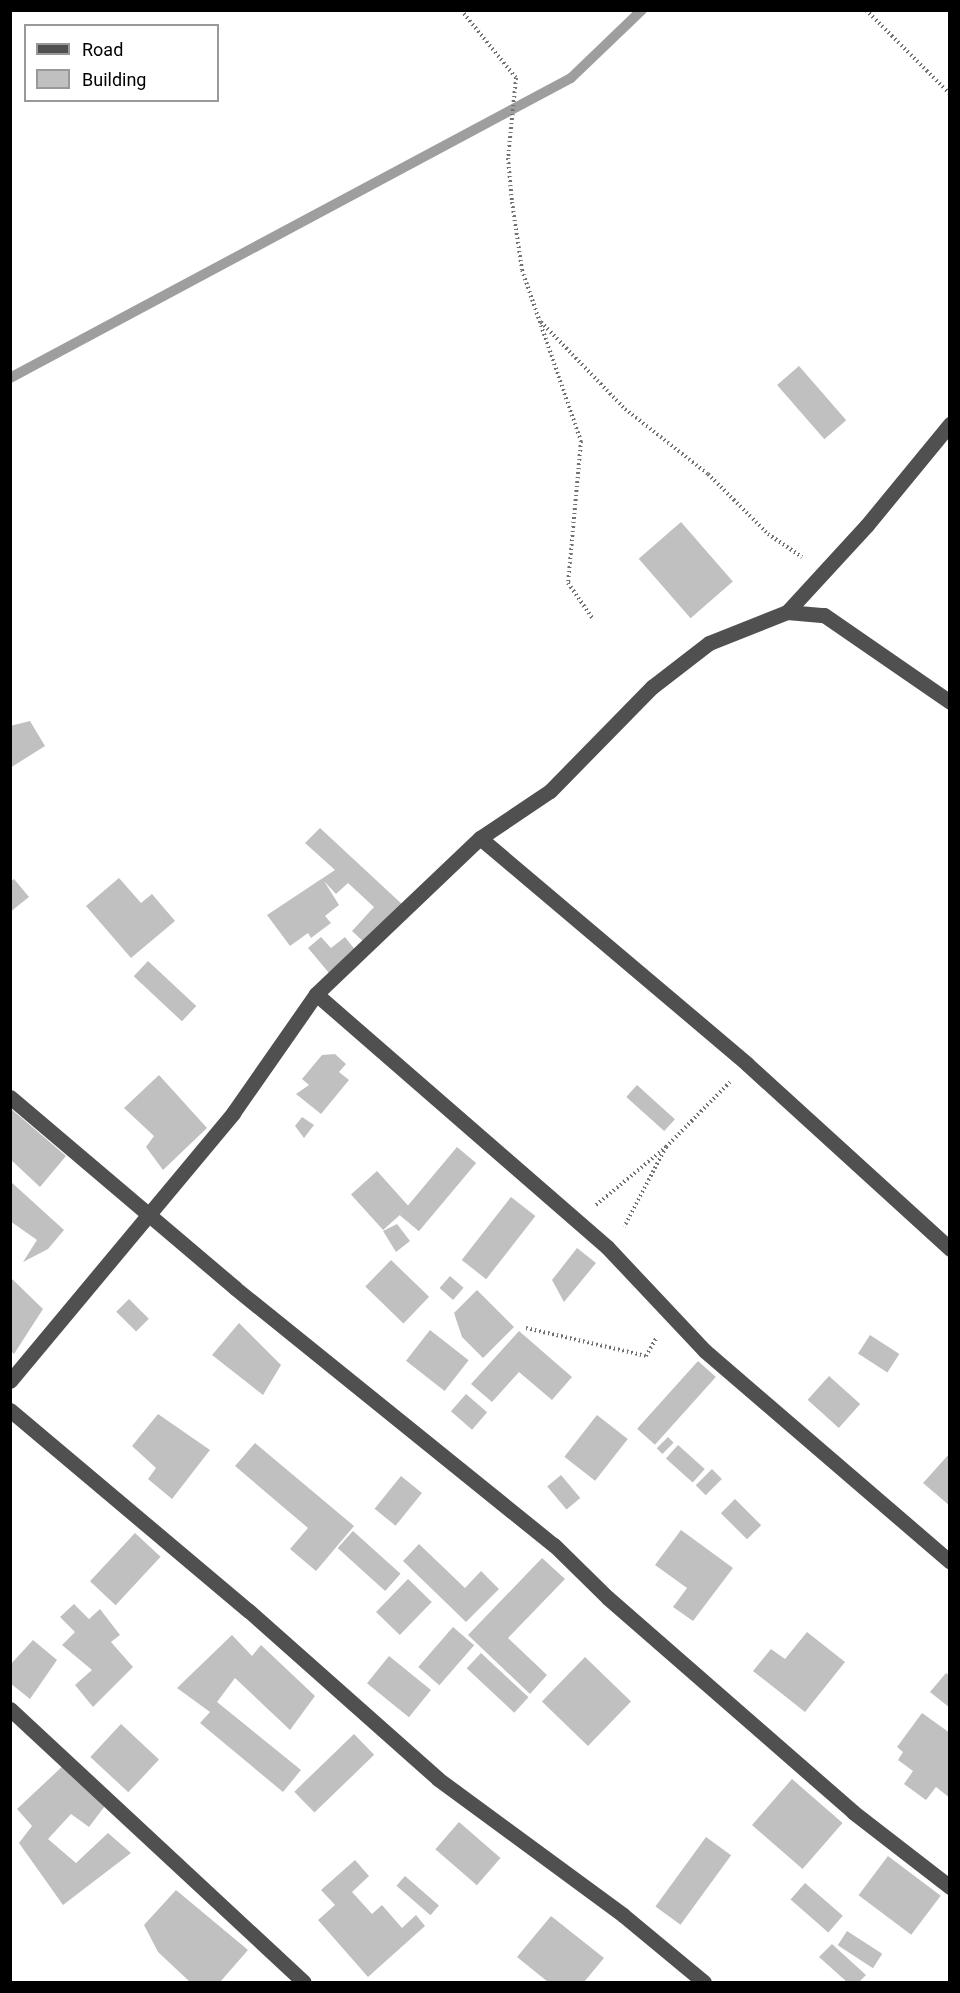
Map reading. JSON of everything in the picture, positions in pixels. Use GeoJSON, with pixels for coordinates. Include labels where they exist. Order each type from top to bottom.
{"type":"FeatureCollection","features":[{"type":"Feature","properties":{"kind":"street"},"geometry":{"type":"LineString","coordinates":[[10,1381],[233,1113],[316,994],[480,838],[550,790],[652,687],[709,643],[787,612],[950,424]]}},
{"type":"Feature","properties":{"kind":"street"},"geometry":{"type":"LineString","coordinates":[[787,612],[824,615],[950,702]]}},
{"type":"Feature","properties":{"kind":"street"},"geometry":{"type":"LineString","coordinates":[[480,838],[747,1064],[950,1249]]}},
{"type":"Feature","properties":{"kind":"street"},"geometry":{"type":"LineString","coordinates":[[316,994],[577,1220],[611,1252],[670,1316],[950,1562]]}},
{"type":"Feature","properties":{"kind":"street"},"geometry":{"type":"LineString","coordinates":[[10,1097],[148,1214],[555,1545],[608,1598],[853,1812],[950,1887]]}},
{"type":"Feature","properties":{"kind":"street"},"geometry":{"type":"LineString","coordinates":[[10,1410],[249,1611],[438,1779],[623,1915],[704,1983]]}},
{"type":"Feature","properties":{"kind":"street"},"geometry":{"type":"LineString","coordinates":[[10,1708],[304,1983]]}},
{"type":"Feature","properties":{"kind":"path"},"geometry":{"type":"LineString","coordinates":[[461,10],[516,78],[510,180],[522,270],[581,441],[568,583],[593,619]]}},
{"type":"Feature","properties":{"kind":"path"},"geometry":{"type":"LineString","coordinates":[[866,10],[950,94]]}},
{"type":"Feature","properties":{"kind":"path"},"geometry":{"type":"LineString","coordinates":[[539,319],[625,409],[708,474],[768,534],[824,572]]}},
{"type":"Feature","properties":{"kind":"path"},"geometry":{"type":"LineString","coordinates":[[577,1220],[666,1147],[747,1064]]}},
{"type":"Feature","properties":{"kind":"path"},"geometry":{"type":"LineString","coordinates":[[611,1252],[666,1147]]}},
{"type":"Feature","properties":{"kind":"path"},"geometry":{"type":"LineString","coordinates":[[526,1329],[646,1356],[670,1316]]}},
{"type":"Feature","properties":{"kind":"building"},"geometry":{"type":"Polygon","coordinates":[[[799,366],[846,420],[824,439],[777,385],[799,366]]]}},
{"type":"Feature","properties":{"kind":"building"},"geometry":{"type":"Polygon","coordinates":[[[681,522],[733,582],[691,618],[639,559],[681,522]]]}},
{"type":"Feature","properties":{"kind":"building"},"geometry":{"type":"Polygon","coordinates":[[[30,721],[45,746],[10,768],[10,726],[30,721]]]}},
{"type":"Feature","properties":{"kind":"building"},"geometry":{"type":"Polygon","coordinates":[[[320,828],[404,906],[367,945],[352,931],[374,907],[348,883],[336,894],[324,881],[339,905],[325,916],[331,923],[311,938],[308,933],[290,946],[267,915],[335,870],[305,843],[320,828]]]}},
{"type":"Feature","properties":{"kind":"building"},"geometry":{"type":"Polygon","coordinates":[[[119,878],[141,903],[152,894],[175,921],[131,958],[86,906],[119,878]]]}},
{"type":"Feature","properties":{"kind":"building"},"geometry":{"type":"Polygon","coordinates":[[[14,879],[29,897],[10,912],[10,882],[14,879]]]}},
{"type":"Feature","properties":{"kind":"building"},"geometry":{"type":"Polygon","coordinates":[[[321,937],[331,948],[345,937],[356,951],[329,973],[308,948],[321,937]]]}},
{"type":"Feature","properties":{"kind":"building"},"geometry":{"type":"Polygon","coordinates":[[[148,961],[196,1006],[182,1021],[134,976],[148,961]]]}},
{"type":"Feature","properties":{"kind":"building"},"geometry":{"type":"Polygon","coordinates":[[[335,1054],[346,1064],[339,1072],[349,1080],[321,1114],[296,1094],[309,1085],[302,1079],[322,1055],[335,1054]]]}},
{"type":"Feature","properties":{"kind":"building"},"geometry":{"type":"Polygon","coordinates":[[[159,1075],[207,1128],[163,1170],[146,1147],[154,1136],[124,1108],[159,1075]]]}},
{"type":"Feature","properties":{"kind":"building"},"geometry":{"type":"Polygon","coordinates":[[[637,1085],[675,1119],[664,1131],[626,1097],[637,1085]]]}},
{"type":"Feature","properties":{"kind":"building"},"geometry":{"type":"Polygon","coordinates":[[[10,1108],[66,1156],[40,1187],[10,1159],[10,1108]]]}},
{"type":"Feature","properties":{"kind":"building"},"geometry":{"type":"Polygon","coordinates":[[[302,1117],[314,1125],[304,1138],[295,1126],[302,1117]]]}},
{"type":"Feature","properties":{"kind":"building"},"geometry":{"type":"Polygon","coordinates":[[[457,1147],[476,1163],[419,1231],[400,1215],[457,1147]]]}},
{"type":"Feature","properties":{"kind":"building"},"geometry":{"type":"Polygon","coordinates":[[[377,1171],[409,1207],[383,1230],[351,1194],[377,1171]]]}},
{"type":"Feature","properties":{"kind":"building"},"geometry":{"type":"Polygon","coordinates":[[[10,1181],[64,1230],[48,1249],[23,1262],[37,1240],[10,1221],[10,1181]]]}},
{"type":"Feature","properties":{"kind":"building"},"geometry":{"type":"Polygon","coordinates":[[[511,1197],[535,1216],[486,1279],[462,1260],[511,1197]]]}},
{"type":"Feature","properties":{"kind":"building"},"geometry":{"type":"Polygon","coordinates":[[[397,1224],[410,1241],[396,1252],[383,1231],[397,1224]]]}},
{"type":"Feature","properties":{"kind":"building"},"geometry":{"type":"Polygon","coordinates":[[[577,1248],[596,1263],[564,1302],[552,1280],[577,1248]]]}},
{"type":"Feature","properties":{"kind":"building"},"geometry":{"type":"Polygon","coordinates":[[[391,1260],[429,1297],[403,1323],[365,1287],[391,1260]]]}},
{"type":"Feature","properties":{"kind":"building"},"geometry":{"type":"Polygon","coordinates":[[[450,1276],[464,1288],[453,1300],[440,1288],[450,1276]]]}},
{"type":"Feature","properties":{"kind":"building"},"geometry":{"type":"Polygon","coordinates":[[[10,1277],[43,1309],[14,1354],[10,1350],[10,1277]]]}},
{"type":"Feature","properties":{"kind":"building"},"geometry":{"type":"Polygon","coordinates":[[[477,1290],[514,1327],[483,1358],[462,1337],[454,1313],[477,1290]]]}},
{"type":"Feature","properties":{"kind":"building"},"geometry":{"type":"Polygon","coordinates":[[[129,1299],[149,1319],[136,1332],[116,1312],[129,1299]]]}},
{"type":"Feature","properties":{"kind":"building"},"geometry":{"type":"Polygon","coordinates":[[[239,1323],[281,1365],[263,1395],[212,1355],[239,1323]]]}},
{"type":"Feature","properties":{"kind":"building"},"geometry":{"type":"Polygon","coordinates":[[[430,1330],[469,1360],[445,1391],[406,1361],[430,1330]]]}},
{"type":"Feature","properties":{"kind":"building"},"geometry":{"type":"Polygon","coordinates":[[[519,1331],[572,1377],[552,1400],[519,1372],[492,1402],[471,1384],[519,1331]]]}},
{"type":"Feature","properties":{"kind":"building"},"geometry":{"type":"Polygon","coordinates":[[[870,1335],[899,1354],[887,1373],[858,1353],[870,1335]]]}},
{"type":"Feature","properties":{"kind":"building"},"geometry":{"type":"Polygon","coordinates":[[[698,1361],[716,1377],[655,1445],[637,1429],[698,1361]]]}},
{"type":"Feature","properties":{"kind":"building"},"geometry":{"type":"Polygon","coordinates":[[[829,1376],[860,1404],[839,1428],[808,1400],[829,1376]]]}},
{"type":"Feature","properties":{"kind":"building"},"geometry":{"type":"Polygon","coordinates":[[[466,1394],[487,1412],[472,1430],[451,1411],[466,1394]]]}},
{"type":"Feature","properties":{"kind":"building"},"geometry":{"type":"Polygon","coordinates":[[[158,1414],[210,1450],[172,1499],[148,1479],[156,1468],[132,1446],[158,1414]]]}},
{"type":"Feature","properties":{"kind":"building"},"geometry":{"type":"Polygon","coordinates":[[[597,1415],[628,1439],[595,1481],[564,1457],[597,1415]]]}},
{"type":"Feature","properties":{"kind":"building"},"geometry":{"type":"Polygon","coordinates":[[[668,1437],[674,1443],[662,1454],[657,1448],[668,1437]]]}},
{"type":"Feature","properties":{"kind":"building"},"geometry":{"type":"Polygon","coordinates":[[[255,1443],[354,1526],[316,1571],[290,1549],[308,1528],[235,1466],[255,1443]]]}},
{"type":"Feature","properties":{"kind":"building"},"geometry":{"type":"Polygon","coordinates":[[[678,1445],[705,1469],[693,1482],[666,1458],[678,1445]]]}},
{"type":"Feature","properties":{"kind":"building"},"geometry":{"type":"Polygon","coordinates":[[[950,1453],[950,1506],[923,1483],[950,1453]]]}},
{"type":"Feature","properties":{"kind":"building"},"geometry":{"type":"Polygon","coordinates":[[[712,1469],[722,1479],[706,1495],[696,1485],[712,1469]]]}},
{"type":"Feature","properties":{"kind":"building"},"geometry":{"type":"Polygon","coordinates":[[[561,1475],[580,1498],[566,1510],[547,1487],[561,1475]]]}},
{"type":"Feature","properties":{"kind":"building"},"geometry":{"type":"Polygon","coordinates":[[[401,1476],[422,1493],[396,1526],[375,1509],[401,1476]]]}},
{"type":"Feature","properties":{"kind":"building"},"geometry":{"type":"Polygon","coordinates":[[[735,1499],[761,1525],[747,1539],[721,1513],[735,1499]]]}},
{"type":"Feature","properties":{"kind":"building"},"geometry":{"type":"Polygon","coordinates":[[[681,1530],[733,1568],[693,1621],[673,1607],[687,1588],[655,1565],[681,1530]]]}},
{"type":"Feature","properties":{"kind":"building"},"geometry":{"type":"Polygon","coordinates":[[[353,1531],[401,1574],[385,1591],[338,1548],[353,1531]]]}},
{"type":"Feature","properties":{"kind":"building"},"geometry":{"type":"Polygon","coordinates":[[[135,1533],[161,1557],[116,1605],[90,1581],[135,1533]]]}},
{"type":"Feature","properties":{"kind":"building"},"geometry":{"type":"Polygon","coordinates":[[[419,1544],[465,1588],[481,1571],[499,1589],[466,1622],[403,1561],[419,1544]]]}},
{"type":"Feature","properties":{"kind":"building"},"geometry":{"type":"Polygon","coordinates":[[[542,1558],[565,1579],[508,1638],[547,1675],[530,1694],[468,1635],[542,1558]]]}},
{"type":"Feature","properties":{"kind":"building"},"geometry":{"type":"Polygon","coordinates":[[[408,1579],[432,1602],[400,1635],[376,1612],[408,1579]]]}},
{"type":"Feature","properties":{"kind":"building"},"geometry":{"type":"Polygon","coordinates":[[[74,1604],[89,1619],[100,1609],[120,1635],[111,1642],[133,1667],[93,1707],[75,1685],[92,1670],[62,1645],[75,1632],[60,1617],[74,1604]]]}},
{"type":"Feature","properties":{"kind":"building"},"geometry":{"type":"Polygon","coordinates":[[[453,1627],[474,1645],[439,1685],[418,1667],[453,1627]]]}},
{"type":"Feature","properties":{"kind":"building"},"geometry":{"type":"Polygon","coordinates":[[[807,1632],[845,1662],[805,1712],[753,1671],[771,1649],[785,1659],[807,1632]]]}},
{"type":"Feature","properties":{"kind":"building"},"geometry":{"type":"Polygon","coordinates":[[[232,1635],[252,1656],[261,1645],[315,1696],[290,1730],[235,1678],[217,1702],[301,1770],[283,1792],[200,1723],[210,1712],[177,1688],[232,1635]]]}},
{"type":"Feature","properties":{"kind":"building"},"geometry":{"type":"Polygon","coordinates":[[[33,1640],[57,1660],[30,1699],[10,1683],[10,1665],[33,1640]]]}},
{"type":"Feature","properties":{"kind":"building"},"geometry":{"type":"Polygon","coordinates":[[[481,1653],[529,1697],[514,1713],[467,1668],[481,1653]]]}},
{"type":"Feature","properties":{"kind":"building"},"geometry":{"type":"Polygon","coordinates":[[[389,1656],[431,1690],[409,1717],[367,1683],[389,1656]]]}},
{"type":"Feature","properties":{"kind":"building"},"geometry":{"type":"Polygon","coordinates":[[[585,1657],[631,1701],[588,1746],[542,1702],[585,1657]]]}},
{"type":"Feature","properties":{"kind":"building"},"geometry":{"type":"Polygon","coordinates":[[[946,1673],[950,1676],[950,1708],[930,1692],[946,1673]]]}},
{"type":"Feature","properties":{"kind":"building"},"geometry":{"type":"Polygon","coordinates":[[[922,1713],[950,1733],[950,1798],[936,1787],[926,1800],[904,1784],[913,1771],[898,1760],[903,1752],[897,1747],[922,1713]]]}},
{"type":"Feature","properties":{"kind":"building"},"geometry":{"type":"Polygon","coordinates":[[[121,1724],[159,1759],[128,1792],[90,1757],[121,1724]]]}},
{"type":"Feature","properties":{"kind":"building"},"geometry":{"type":"Polygon","coordinates":[[[354,1734],[374,1755],[314,1813],[294,1792],[354,1734]]]}},
{"type":"Feature","properties":{"kind":"building"},"geometry":{"type":"Polygon","coordinates":[[[67,1762],[108,1802],[89,1827],[71,1814],[48,1839],[76,1863],[108,1833],[131,1853],[63,1905],[19,1843],[32,1826],[17,1809],[67,1762]]]}},
{"type":"Feature","properties":{"kind":"building"},"geometry":{"type":"Polygon","coordinates":[[[792,1779],[843,1823],[803,1869],[752,1825],[792,1779]]]}},
{"type":"Feature","properties":{"kind":"building"},"geometry":{"type":"Polygon","coordinates":[[[459,1822],[501,1858],[477,1885],[435,1849],[459,1822]]]}},
{"type":"Feature","properties":{"kind":"building"},"geometry":{"type":"Polygon","coordinates":[[[706,1837],[731,1855],[681,1925],[655,1907],[706,1837]]]}},
{"type":"Feature","properties":{"kind":"building"},"geometry":{"type":"Polygon","coordinates":[[[888,1856],[941,1896],[911,1935],[859,1895],[888,1856]]]}},
{"type":"Feature","properties":{"kind":"building"},"geometry":{"type":"Polygon","coordinates":[[[355,1860],[369,1876],[352,1892],[372,1914],[382,1905],[402,1928],[416,1915],[425,1926],[368,1977],[318,1920],[335,1905],[321,1890],[355,1860]]]}},
{"type":"Feature","properties":{"kind":"building"},"geometry":{"type":"Polygon","coordinates":[[[405,1876],[439,1906],[430,1915],[396,1886],[405,1876]]]}},
{"type":"Feature","properties":{"kind":"building"},"geometry":{"type":"Polygon","coordinates":[[[805,1883],[843,1916],[828,1932],[791,1900],[805,1883]]]}},
{"type":"Feature","properties":{"kind":"building"},"geometry":{"type":"Polygon","coordinates":[[[176,1890],[248,1950],[220,1982],[190,1982],[158,1952],[144,1925],[176,1890]]]}},
{"type":"Feature","properties":{"kind":"building"},"geometry":{"type":"Polygon","coordinates":[[[551,1916],[604,1958],[584,1982],[548,1982],[517,1957],[551,1916]]]}},
{"type":"Feature","properties":{"kind":"building"},"geometry":{"type":"Polygon","coordinates":[[[847,1931],[882,1954],[873,1968],[838,1945],[847,1931]]]}},
{"type":"Feature","properties":{"kind":"building"},"geometry":{"type":"Polygon","coordinates":[[[832,1944],[866,1975],[859,1982],[847,1982],[819,1957],[832,1944]]]}},
{"type":"Feature","properties":{"kind":"waterway"},"geometry":{"type":"LineString","coordinates":[[10,378],[571,78],[642,10]]}}]}
